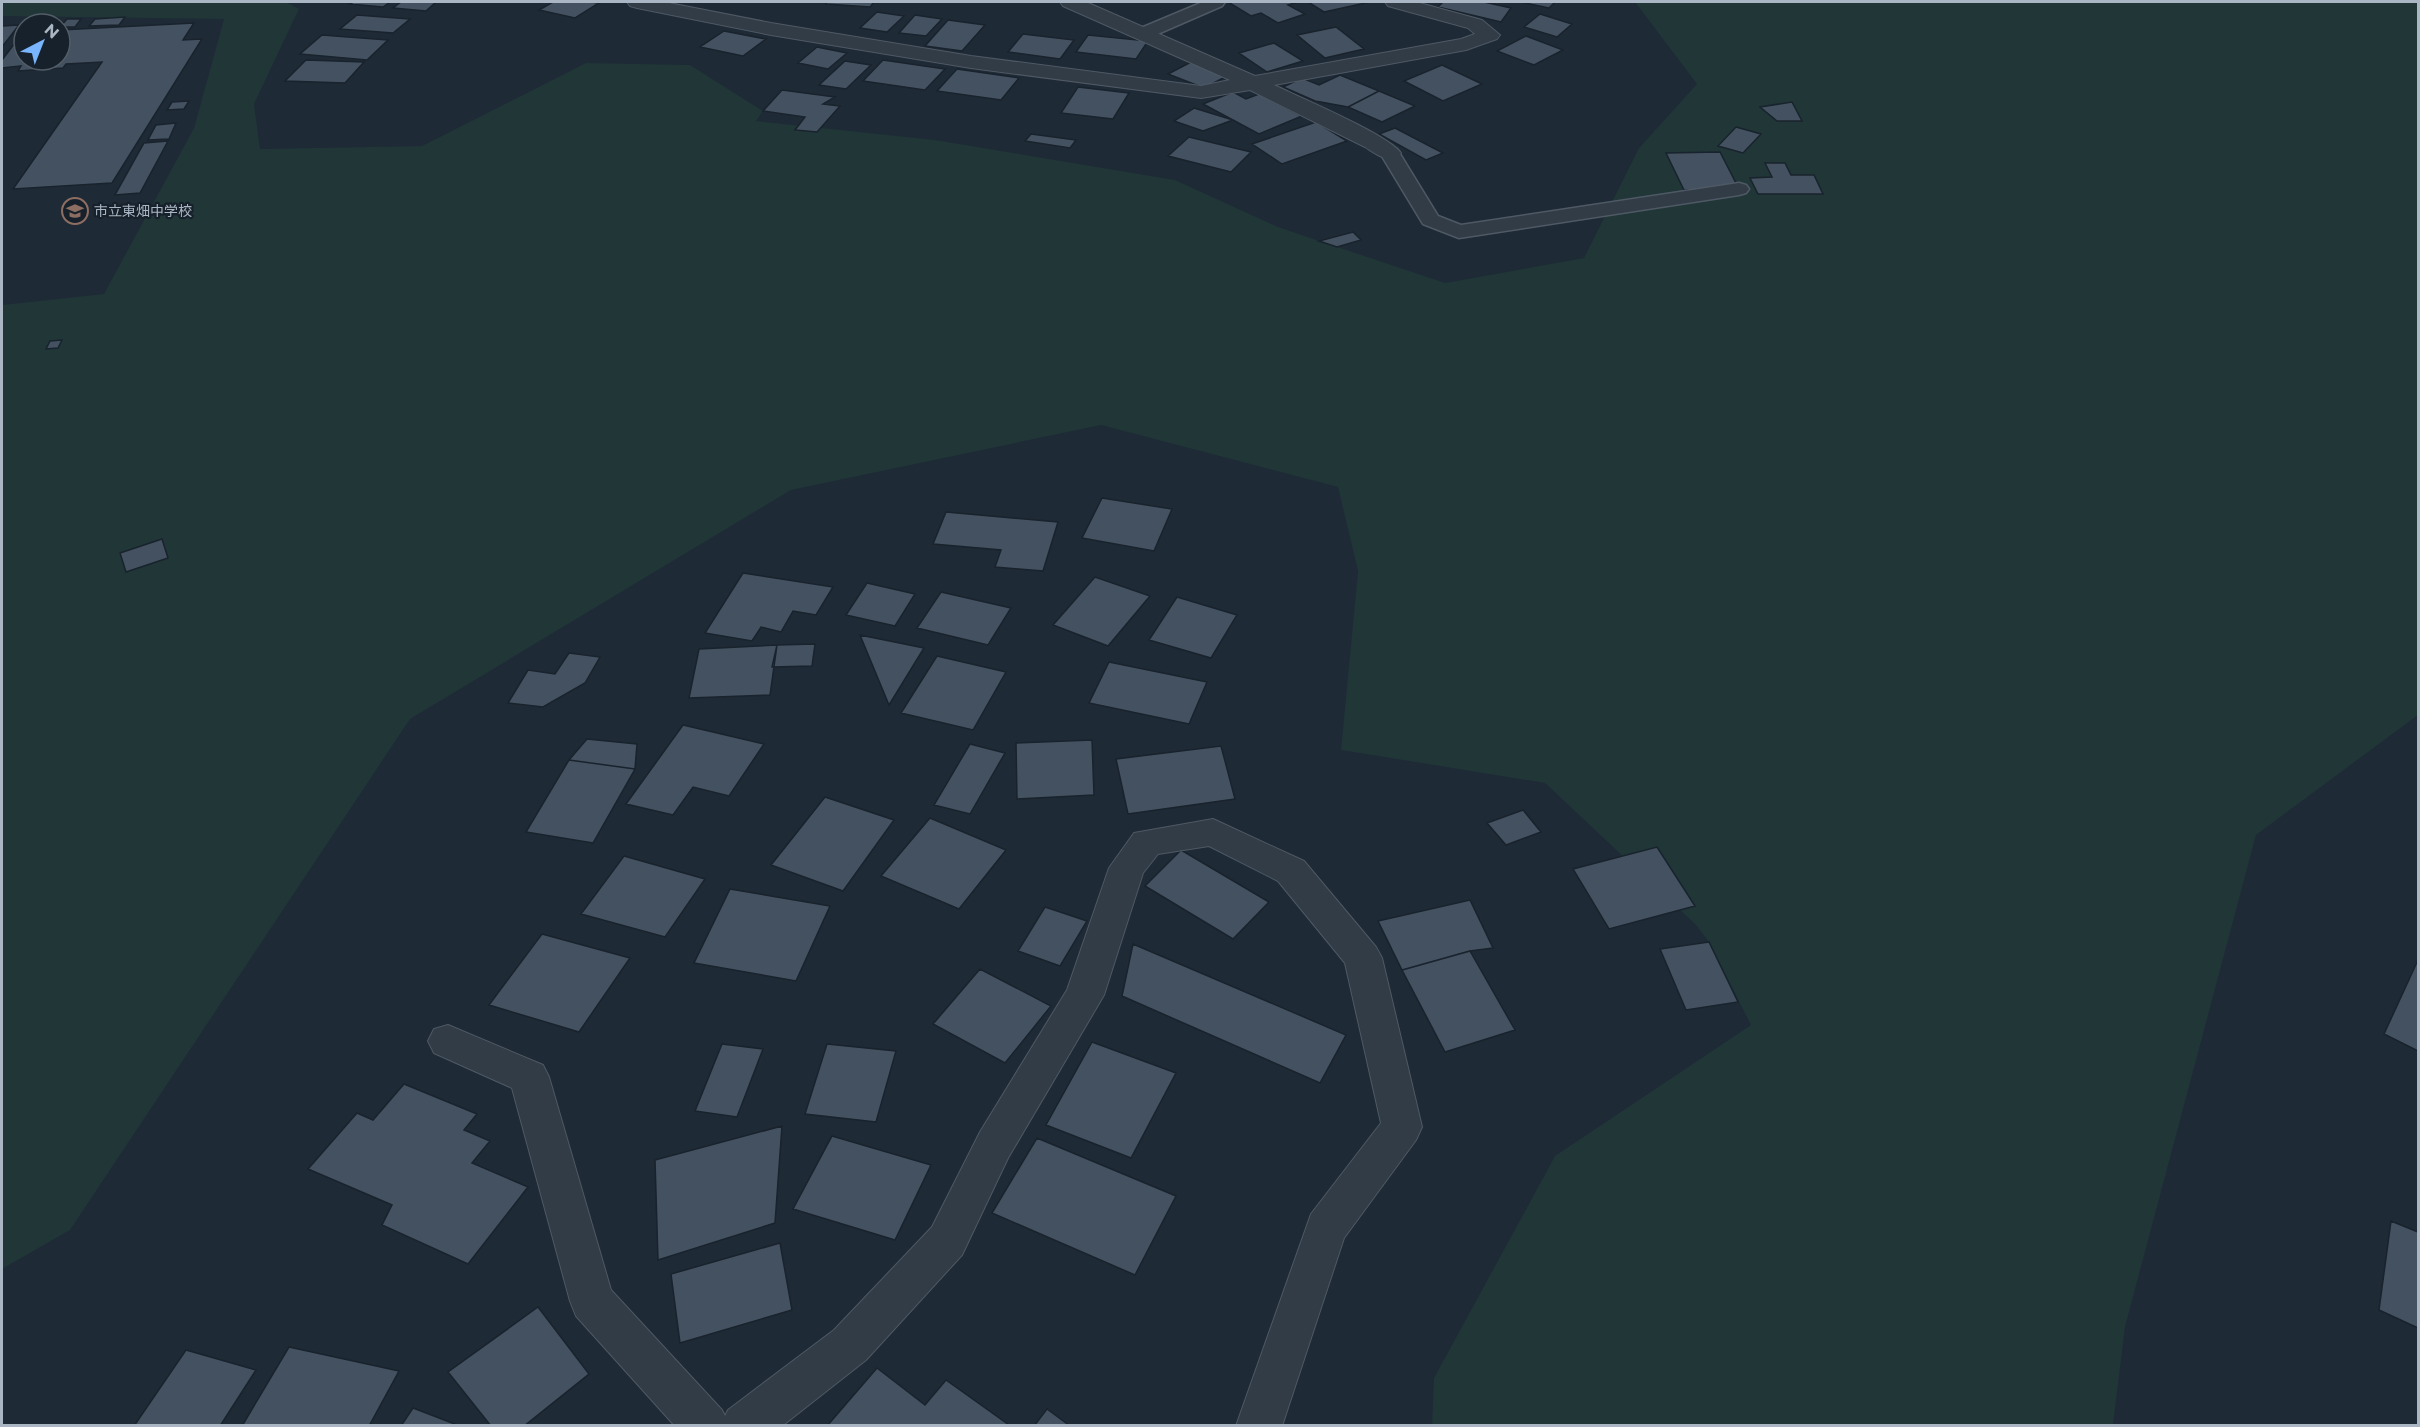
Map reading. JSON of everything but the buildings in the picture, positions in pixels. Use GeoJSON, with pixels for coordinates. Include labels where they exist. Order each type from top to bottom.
{"type":"FeatureCollection","features":[{"type":"Feature","properties":{"kind":"street"},"geometry":{"type":"LineString","coordinates":[[637,2],[771,29],[971,62],[1201,92],[1466,44],[1490,35],[1475,24],[1395,2]]}},
{"type":"Feature","properties":{"kind":"street"},"geometry":{"type":"LineString","coordinates":[[1070,2],[1147,32],[1253,82],[1373,142],[1390,153]]}},
{"type":"Feature","properties":{"kind":"street"},"geometry":{"type":"LineString","coordinates":[[744,1425],[850,1345],[947,1241],[994,1145],[1085,995],[1128,868],[1147,842],[1213,832],[1291,872],[1363,958],[1402,1127],[1326,1228],[1259,1425]]}},
{"type":"Feature","properties":{"kind":"street"},"geometry":{"type":"LineString","coordinates":[[448,1041],[529,1077],[592,1301],[706,1425]]}},
{"type":"Feature","properties":{"kind":"lane"},"geometry":{"type":"LineString","coordinates":[[1147,32],[1216,2]]}},
{"type":"Feature","properties":{"kind":"lane"},"geometry":{"type":"LineString","coordinates":[[1390,153],[1430,220],[1459,232],[1739,189]]}},
{"type":"Feature","properties":{"kind":"green space"},"geometry":{"type":"Polygon","coordinates":[[[2,2],[286,2],[299,9],[254,104],[260,149],[422,146],[586,63],[690,65],[763,111],[756,121],[935,140],[1175,180],[1278,227],[1445,283],[1584,258],[1639,148],[1697,84],[1635,2],[2418,2],[2418,715],[2256,835],[2125,1327],[2113,1425],[1432,1425],[1434,1378],[1555,1156],[1751,1025],[1709,942],[1696,925],[1545,783],[1341,750],[1358,571],[1338,487],[1101,425],[791,490],[410,719],[70,1230],[2,1269],[2,305],[104,294],[194,128],[224,19],[72,17],[72,12],[12,12],[12,16],[2,16],[2,2]]]}},
{"type":"Feature","properties":{"kind":"place","name":"市立東畑中学校"},"geometry":{"type":"Point","coordinates":[75,211]}}]}
